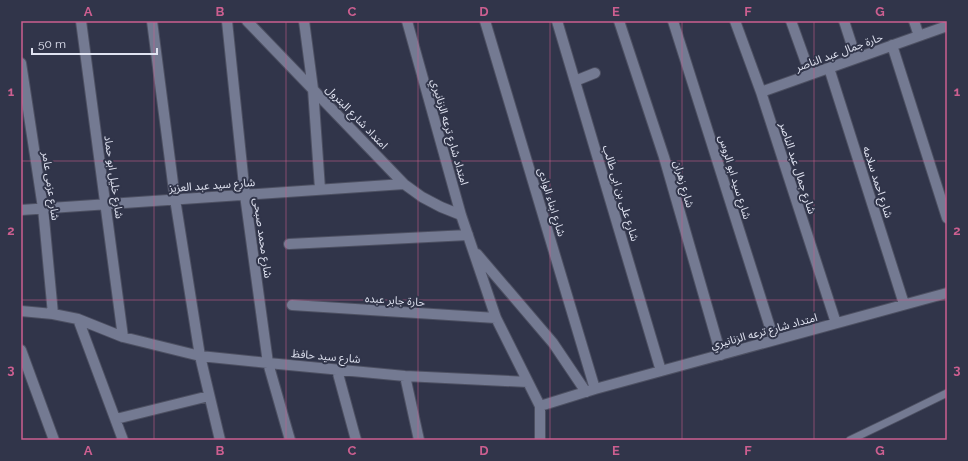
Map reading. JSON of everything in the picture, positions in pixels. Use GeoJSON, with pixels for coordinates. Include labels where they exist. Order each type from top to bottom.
{"type":"FeatureCollection","features":[{"type":"Feature","properties":{"kind":"street","name":"شارع خليل ابو حماد"},"geometry":{"type":"LineString","coordinates":[[81,21],[123,337]]}},
{"type":"Feature","properties":{"kind":"street"},"geometry":{"type":"LineString","coordinates":[[152,21],[175,199],[200,356],[220,440]]}},
{"type":"Feature","properties":{"kind":"street","name":"شارع محمد صبحى"},"geometry":{"type":"LineString","coordinates":[[228,21],[245,195],[268,363],[290,440]]}},
{"type":"Feature","properties":{"kind":"street","name":"امتداد شارع البترول"},"geometry":{"type":"LineString","coordinates":[[247,21],[404,184],[422,197],[461,215]]}},
{"type":"Feature","properties":{"kind":"street"},"geometry":{"type":"LineString","coordinates":[[304,21],[313,89],[320,189]]}},
{"type":"Feature","properties":{"kind":"street","name":"امتداد شارع ترعه الزنانيري"},"geometry":{"type":"LineString","coordinates":[[407,21],[461,215],[496,318],[540,406],[540,440]]}},
{"type":"Feature","properties":{"kind":"street","name":"شارع ابناء الوادى"},"geometry":{"type":"LineString","coordinates":[[486,21],[591,391]]}},
{"type":"Feature","properties":{"kind":"street","name":"شارع على بن ابى طالب"},"geometry":{"type":"LineString","coordinates":[[557,21],[661,371]]}},
{"type":"Feature","properties":{"kind":"street","name":"شارع زهران"},"geometry":{"type":"LineString","coordinates":[[619,21],[664,157],[721,355]]}},
{"type":"Feature","properties":{"kind":"street","name":"شارع سيد ابو الروس"},"geometry":{"type":"LineString","coordinates":[[673,21],[774,340]]}},
{"type":"Feature","properties":{"kind":"street","name":"شارع جمال عبد الناصر"},"geometry":{"type":"LineString","coordinates":[[735,21],[761,92],[836,323]]}},
{"type":"Feature","properties":{"kind":"street"},"geometry":{"type":"LineString","coordinates":[[792,21],[810,74]]}},
{"type":"Feature","properties":{"kind":"street"},"geometry":{"type":"LineString","coordinates":[[844,21],[856,58]]}},
{"type":"Feature","properties":{"kind":"street"},"geometry":{"type":"LineString","coordinates":[[914,21],[919,36]]}},
{"type":"Feature","properties":{"kind":"street","name":"حارة جمال عبد الناصر"},"geometry":{"type":"LineString","coordinates":[[761,92],[947,26]]}},
{"type":"Feature","properties":{"kind":"street"},"geometry":{"type":"LineString","coordinates":[[892,45],[947,218]]}},
{"type":"Feature","properties":{"kind":"street","name":"شارع عزمى عامر"},"geometry":{"type":"LineString","coordinates":[[21,63],[43,208],[52,314]]}},
{"type":"Feature","properties":{"kind":"street","name":"شارع احمد سلامه"},"geometry":{"type":"LineString","coordinates":[[829,68],[904,304]]}},
{"type":"Feature","properties":{"kind":"street"},"geometry":{"type":"LineString","coordinates":[[575,81],[595,73]]}},
{"type":"Feature","properties":{"kind":"street","name":"شارع سيد عبد العزيز"},"geometry":{"type":"LineString","coordinates":[[21,210],[404,184]]}},
{"type":"Feature","properties":{"kind":"street"},"geometry":{"type":"LineString","coordinates":[[289,244],[468,234]]}},
{"type":"Feature","properties":{"kind":"street","name":"امتداد شارع ترعه الزنانيري"},"geometry":{"type":"LineString","coordinates":[[473,250],[553,343],[591,391]]}},
{"type":"Feature","properties":{"kind":"street","name":"امتداد شارع ترعه الزنانيري"},"geometry":{"type":"LineString","coordinates":[[540,406],[661,371],[947,293]]}},
{"type":"Feature","properties":{"kind":"street","name":"حارة جابر عبده"},"geometry":{"type":"LineString","coordinates":[[292,305],[496,318]]}},
{"type":"Feature","properties":{"kind":"street","name":"شارع سيد حافظ"},"geometry":{"type":"LineString","coordinates":[[21,312],[52,314],[78,320],[123,337],[200,356],[405,376],[528,382]]}},
{"type":"Feature","properties":{"kind":"street"},"geometry":{"type":"LineString","coordinates":[[78,320],[123,440]]}},
{"type":"Feature","properties":{"kind":"street"},"geometry":{"type":"LineString","coordinates":[[21,350],[54,440]]}},
{"type":"Feature","properties":{"kind":"street"},"geometry":{"type":"LineString","coordinates":[[337,370],[356,440]]}},
{"type":"Feature","properties":{"kind":"street"},"geometry":{"type":"LineString","coordinates":[[405,376],[420,440]]}},
{"type":"Feature","properties":{"kind":"street"},"geometry":{"type":"LineString","coordinates":[[116,419],[209,396]]}},
{"type":"Feature","properties":{"kind":"lane"},"geometry":{"type":"LineString","coordinates":[[850,440],[947,393]]}}]}
